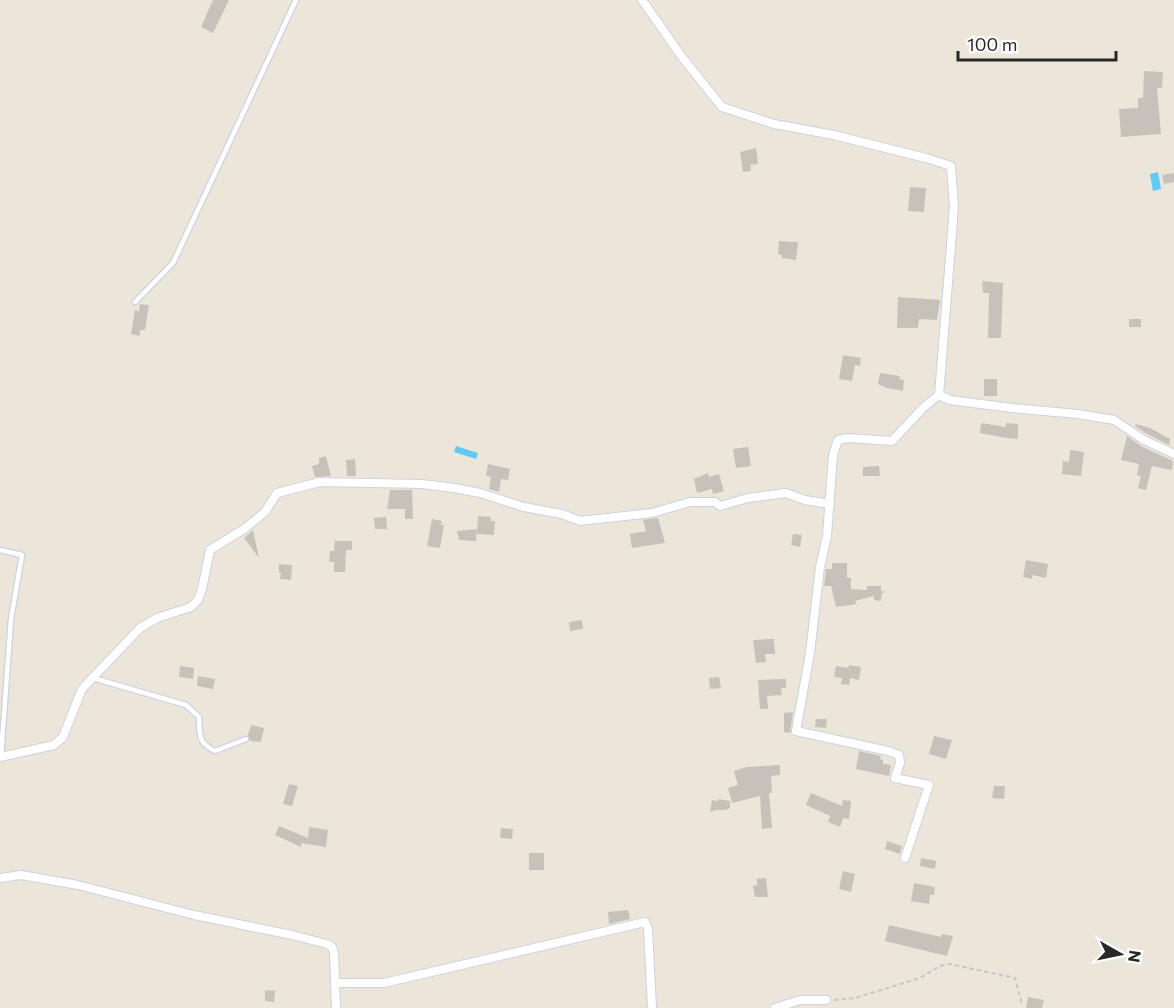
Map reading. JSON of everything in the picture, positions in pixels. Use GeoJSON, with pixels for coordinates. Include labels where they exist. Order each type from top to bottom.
{"type":"FeatureCollection","features":[{"type":"Feature","properties":{"kind":"street"},"geometry":{"type":"LineString","coordinates":[[642,0],[681,57],[722,107],[774,124],[844,137],[951,166],[954,207],[939,395],[924,407],[892,441],[848,438],[838,440],[833,454],[827,536],[820,567],[810,653],[796,730],[899,755],[900,763],[896,778],[929,785],[905,858]]}},
{"type":"Feature","properties":{"kind":"street"},"geometry":{"type":"LineString","coordinates":[[939,395],[950,400],[1114,420],[1144,440],[1174,454]]}},
{"type":"Feature","properties":{"kind":"street"},"geometry":{"type":"LineString","coordinates":[[1,757],[54,745],[63,737],[82,689],[140,628],[157,618],[191,607],[198,600],[210,550],[244,529],[265,512],[277,493],[299,486],[320,482],[422,484],[480,493],[524,507],[562,514],[580,521],[652,513],[690,502],[715,502],[720,506],[748,498],[786,493],[805,500],[830,504]]}},
{"type":"Feature","properties":{"kind":"street"},"geometry":{"type":"LineString","coordinates":[[0,878],[21,875],[78,885],[194,915],[327,944],[332,947],[334,953],[336,1008]]}},
{"type":"Feature","properties":{"kind":"street"},"geometry":{"type":"LineString","coordinates":[[335,983],[384,982],[645,922],[648,929],[652,1008]]}},
{"type":"Feature","properties":{"kind":"street"},"geometry":{"type":"LineString","coordinates":[[775,1008],[800,1000],[826,1000]]}},
{"type":"Feature","properties":{"kind":"lane"},"geometry":{"type":"LineString","coordinates":[[135,302],[173,263],[296,0]]}},
{"type":"Feature","properties":{"kind":"lane"},"geometry":{"type":"LineString","coordinates":[[0,550],[22,555],[11,620],[1,757]]}},
{"type":"Feature","properties":{"kind":"lane"},"geometry":{"type":"LineString","coordinates":[[92,678],[186,705],[199,717],[200,738],[206,746],[215,751],[246,739]]}},
{"type":"Feature","properties":{"kind":"path"},"geometry":{"type":"LineString","coordinates":[[826,1000],[855,998],[920,978],[940,966],[950,964],[1015,978],[1022,1004]]}},
{"type":"Feature","properties":{"kind":"water"},"geometry":{"type":"Polygon","coordinates":[[[1158,172],[1161,189],[1153,191],[1150,174],[1158,172]]]}},
{"type":"Feature","properties":{"kind":"water"},"geometry":{"type":"Polygon","coordinates":[[[456,446],[478,453],[476,459],[454,452],[456,446]]]}},
{"type":"Feature","properties":{"kind":"building"},"geometry":{"type":"Polygon","coordinates":[[[213,0],[229,0],[213,33],[201,27],[213,0]]]}},
{"type":"Feature","properties":{"kind":"building"},"geometry":{"type":"Polygon","coordinates":[[[1144,71],[1163,72],[1162,88],[1157,88],[1161,134],[1121,137],[1119,109],[1138,108],[1138,98],[1143,98],[1144,71]]]}},
{"type":"Feature","properties":{"kind":"building"},"geometry":{"type":"Polygon","coordinates":[[[756,148],[758,164],[750,165],[751,171],[743,172],[740,152],[756,148]]]}},
{"type":"Feature","properties":{"kind":"building"},"geometry":{"type":"Polygon","coordinates":[[[1174,173],[1174,182],[1164,184],[1162,175],[1174,173]]]}},
{"type":"Feature","properties":{"kind":"building"},"geometry":{"type":"Polygon","coordinates":[[[910,187],[926,188],[924,212],[908,211],[910,187]]]}},
{"type":"Feature","properties":{"kind":"building"},"geometry":{"type":"Polygon","coordinates":[[[779,241],[798,242],[796,260],[782,258],[782,255],[778,254],[779,241]]]}},
{"type":"Feature","properties":{"kind":"building"},"geometry":{"type":"Polygon","coordinates":[[[982,281],[1003,283],[1001,338],[988,338],[989,293],[983,293],[982,281]]]}},
{"type":"Feature","properties":{"kind":"building"},"geometry":{"type":"Polygon","coordinates":[[[898,297],[940,300],[937,320],[919,319],[918,328],[897,328],[898,297]]]}},
{"type":"Feature","properties":{"kind":"building"},"geometry":{"type":"Polygon","coordinates":[[[140,304],[149,305],[145,330],[140,330],[140,336],[131,334],[135,310],[139,312],[140,304]]]}},
{"type":"Feature","properties":{"kind":"building"},"geometry":{"type":"Polygon","coordinates":[[[1129,319],[1141,319],[1141,327],[1129,327],[1129,319]]]}},
{"type":"Feature","properties":{"kind":"building"},"geometry":{"type":"Polygon","coordinates":[[[843,355],[861,358],[860,366],[855,365],[852,381],[839,379],[843,355]]]}},
{"type":"Feature","properties":{"kind":"building"},"geometry":{"type":"Polygon","coordinates":[[[880,373],[900,376],[899,379],[904,380],[903,391],[878,384],[880,373]]]}},
{"type":"Feature","properties":{"kind":"building"},"geometry":{"type":"Polygon","coordinates":[[[984,379],[997,379],[997,396],[984,396],[984,379]]]}},
{"type":"Feature","properties":{"kind":"building"},"geometry":{"type":"Polygon","coordinates":[[[981,423],[1006,427],[1006,423],[1018,424],[1018,439],[980,433],[981,423]]]}},
{"type":"Feature","properties":{"kind":"building"},"geometry":{"type":"Polygon","coordinates":[[[1136,424],[1150,428],[1170,439],[1169,445],[1147,434],[1135,426],[1136,424]]]}},
{"type":"Feature","properties":{"kind":"building"},"geometry":{"type":"Polygon","coordinates":[[[1127,436],[1141,446],[1173,461],[1172,470],[1152,466],[1146,490],[1138,488],[1141,476],[1137,475],[1139,464],[1121,460],[1127,436]]]}},
{"type":"Feature","properties":{"kind":"building"},"geometry":{"type":"Polygon","coordinates":[[[748,447],[751,466],[736,468],[733,449],[748,447]]]}},
{"type":"Feature","properties":{"kind":"building"},"geometry":{"type":"Polygon","coordinates":[[[1070,450],[1084,452],[1081,476],[1062,474],[1063,461],[1069,462],[1070,450]]]}},
{"type":"Feature","properties":{"kind":"building"},"geometry":{"type":"Polygon","coordinates":[[[326,456],[331,476],[315,477],[312,466],[319,464],[319,458],[326,456]]]}},
{"type":"Feature","properties":{"kind":"building"},"geometry":{"type":"Polygon","coordinates":[[[355,459],[356,476],[347,476],[346,460],[355,459]]]}},
{"type":"Feature","properties":{"kind":"building"},"geometry":{"type":"Polygon","coordinates":[[[488,464],[510,469],[508,480],[501,479],[499,492],[489,489],[491,477],[486,476],[488,464]]]}},
{"type":"Feature","properties":{"kind":"building"},"geometry":{"type":"Polygon","coordinates":[[[879,466],[880,476],[863,476],[863,467],[879,466]]]}},
{"type":"Feature","properties":{"kind":"building"},"geometry":{"type":"Polygon","coordinates":[[[708,473],[709,477],[719,474],[724,491],[713,494],[712,489],[697,493],[694,479],[708,473]]]}},
{"type":"Feature","properties":{"kind":"building"},"geometry":{"type":"Polygon","coordinates":[[[390,490],[412,490],[413,519],[405,519],[405,509],[387,509],[390,490]]]}},
{"type":"Feature","properties":{"kind":"building"},"geometry":{"type":"Polygon","coordinates":[[[478,516],[491,517],[491,521],[495,521],[494,535],[477,534],[478,516]]]}},
{"type":"Feature","properties":{"kind":"building"},"geometry":{"type":"Polygon","coordinates":[[[386,517],[387,529],[375,529],[374,518],[386,517]]]}},
{"type":"Feature","properties":{"kind":"building"},"geometry":{"type":"Polygon","coordinates":[[[658,518],[665,543],[632,548],[630,534],[646,531],[643,520],[658,518]]]}},
{"type":"Feature","properties":{"kind":"building"},"geometry":{"type":"Polygon","coordinates":[[[432,519],[442,521],[441,525],[444,525],[440,548],[427,546],[432,519]]]}},
{"type":"Feature","properties":{"kind":"building"},"geometry":{"type":"Polygon","coordinates":[[[477,529],[476,541],[459,540],[457,531],[477,529]]]}},
{"type":"Feature","properties":{"kind":"building"},"geometry":{"type":"Polygon","coordinates":[[[253,530],[259,558],[244,538],[253,530]]]}},
{"type":"Feature","properties":{"kind":"building"},"geometry":{"type":"Polygon","coordinates":[[[793,534],[802,535],[800,547],[791,545],[793,534]]]}},
{"type":"Feature","properties":{"kind":"building"},"geometry":{"type":"Polygon","coordinates":[[[335,541],[352,541],[352,550],[346,550],[345,572],[334,572],[334,562],[329,562],[330,551],[334,551],[335,541]]]}},
{"type":"Feature","properties":{"kind":"building"},"geometry":{"type":"Polygon","coordinates":[[[1026,560],[1048,564],[1046,578],[1032,575],[1032,579],[1023,577],[1026,560]]]}},
{"type":"Feature","properties":{"kind":"building"},"geometry":{"type":"Polygon","coordinates":[[[832,563],[847,563],[847,578],[851,578],[851,589],[867,590],[867,586],[881,586],[881,591],[886,592],[882,593],[881,601],[874,600],[874,596],[855,601],[856,604],[836,607],[831,586],[824,586],[826,569],[832,569],[832,563]]]}},
{"type":"Feature","properties":{"kind":"building"},"geometry":{"type":"Polygon","coordinates":[[[279,564],[292,565],[291,580],[280,579],[279,564]]]}},
{"type":"Feature","properties":{"kind":"building"},"geometry":{"type":"Polygon","coordinates":[[[582,620],[583,629],[570,631],[569,622],[582,620]]]}},
{"type":"Feature","properties":{"kind":"building"},"geometry":{"type":"Polygon","coordinates":[[[774,639],[775,654],[765,654],[766,662],[756,663],[753,640],[774,639]]]}},
{"type":"Feature","properties":{"kind":"building"},"geometry":{"type":"Polygon","coordinates":[[[849,665],[861,667],[859,680],[850,678],[849,685],[841,684],[842,678],[834,677],[836,666],[848,668],[849,665]]]}},
{"type":"Feature","properties":{"kind":"building"},"geometry":{"type":"Polygon","coordinates":[[[180,666],[194,668],[193,679],[179,677],[180,666]]]}},
{"type":"Feature","properties":{"kind":"building"},"geometry":{"type":"Polygon","coordinates":[[[198,676],[215,679],[213,689],[197,686],[198,676]]]}},
{"type":"Feature","properties":{"kind":"building"},"geometry":{"type":"Polygon","coordinates":[[[719,677],[721,688],[710,689],[709,678],[719,677]]]}},
{"type":"Feature","properties":{"kind":"building"},"geometry":{"type":"Polygon","coordinates":[[[786,679],[786,688],[781,688],[782,695],[767,696],[768,709],[760,709],[758,680],[786,679]]]}},
{"type":"Feature","properties":{"kind":"building"},"geometry":{"type":"Polygon","coordinates":[[[793,712],[790,733],[784,732],[784,713],[793,712]]]}},
{"type":"Feature","properties":{"kind":"building"},"geometry":{"type":"Polygon","coordinates":[[[816,719],[827,719],[826,728],[815,727],[816,719]]]}},
{"type":"Feature","properties":{"kind":"building"},"geometry":{"type":"Polygon","coordinates":[[[251,725],[264,728],[261,742],[250,741],[248,735],[251,725]]]}},
{"type":"Feature","properties":{"kind":"building"},"geometry":{"type":"Polygon","coordinates":[[[934,736],[952,740],[946,759],[929,754],[934,736]]]}},
{"type":"Feature","properties":{"kind":"building"},"geometry":{"type":"Polygon","coordinates":[[[859,751],[881,756],[883,764],[891,765],[889,776],[856,769],[859,751]]]}},
{"type":"Feature","properties":{"kind":"building"},"geometry":{"type":"Polygon","coordinates":[[[780,765],[780,775],[771,776],[772,793],[769,793],[772,828],[762,829],[760,796],[732,803],[728,788],[738,785],[734,771],[747,767],[780,765]]]}},
{"type":"Feature","properties":{"kind":"building"},"geometry":{"type":"Polygon","coordinates":[[[289,784],[298,786],[292,806],[283,804],[289,784]]]}},
{"type":"Feature","properties":{"kind":"building"},"geometry":{"type":"Polygon","coordinates":[[[994,786],[1005,786],[1004,799],[992,798],[994,786]]]}},
{"type":"Feature","properties":{"kind":"building"},"geometry":{"type":"Polygon","coordinates":[[[811,793],[842,806],[843,800],[851,801],[849,819],[843,818],[840,827],[828,822],[830,816],[806,805],[811,793]]]}},
{"type":"Feature","properties":{"kind":"building"},"geometry":{"type":"Polygon","coordinates":[[[718,799],[730,801],[730,808],[710,812],[712,800],[718,801],[718,799]]]}},
{"type":"Feature","properties":{"kind":"building"},"geometry":{"type":"Polygon","coordinates":[[[279,826],[308,838],[309,827],[328,830],[326,847],[301,843],[301,847],[275,835],[279,826]]]}},
{"type":"Feature","properties":{"kind":"building"},"geometry":{"type":"Polygon","coordinates":[[[501,828],[513,829],[512,839],[500,838],[501,828]]]}},
{"type":"Feature","properties":{"kind":"building"},"geometry":{"type":"Polygon","coordinates":[[[887,841],[902,846],[900,854],[885,849],[887,841]]]}},
{"type":"Feature","properties":{"kind":"building"},"geometry":{"type":"Polygon","coordinates":[[[529,853],[544,853],[544,870],[529,870],[529,853]]]}},
{"type":"Feature","properties":{"kind":"building"},"geometry":{"type":"Polygon","coordinates":[[[921,858],[936,861],[935,869],[920,866],[921,858]]]}},
{"type":"Feature","properties":{"kind":"building"},"geometry":{"type":"Polygon","coordinates":[[[843,871],[855,874],[851,892],[839,889],[843,871]]]}},
{"type":"Feature","properties":{"kind":"building"},"geometry":{"type":"Polygon","coordinates":[[[766,878],[768,897],[755,897],[753,886],[757,885],[757,879],[766,878]]]}},
{"type":"Feature","properties":{"kind":"building"},"geometry":{"type":"Polygon","coordinates":[[[914,883],[935,887],[934,895],[930,895],[929,904],[911,901],[914,883]]]}},
{"type":"Feature","properties":{"kind":"building"},"geometry":{"type":"Polygon","coordinates":[[[628,910],[630,919],[609,924],[608,912],[628,910]]]}},
{"type":"Feature","properties":{"kind":"building"},"geometry":{"type":"Polygon","coordinates":[[[889,925],[941,937],[942,934],[953,936],[947,956],[885,941],[889,925]]]}},
{"type":"Feature","properties":{"kind":"building"},"geometry":{"type":"Polygon","coordinates":[[[265,990],[275,991],[274,1002],[265,1001],[265,990]]]}},
{"type":"Feature","properties":{"kind":"building"},"geometry":{"type":"Polygon","coordinates":[[[1028,997],[1044,1000],[1042,1008],[1026,1008],[1028,997]]]}}]}
